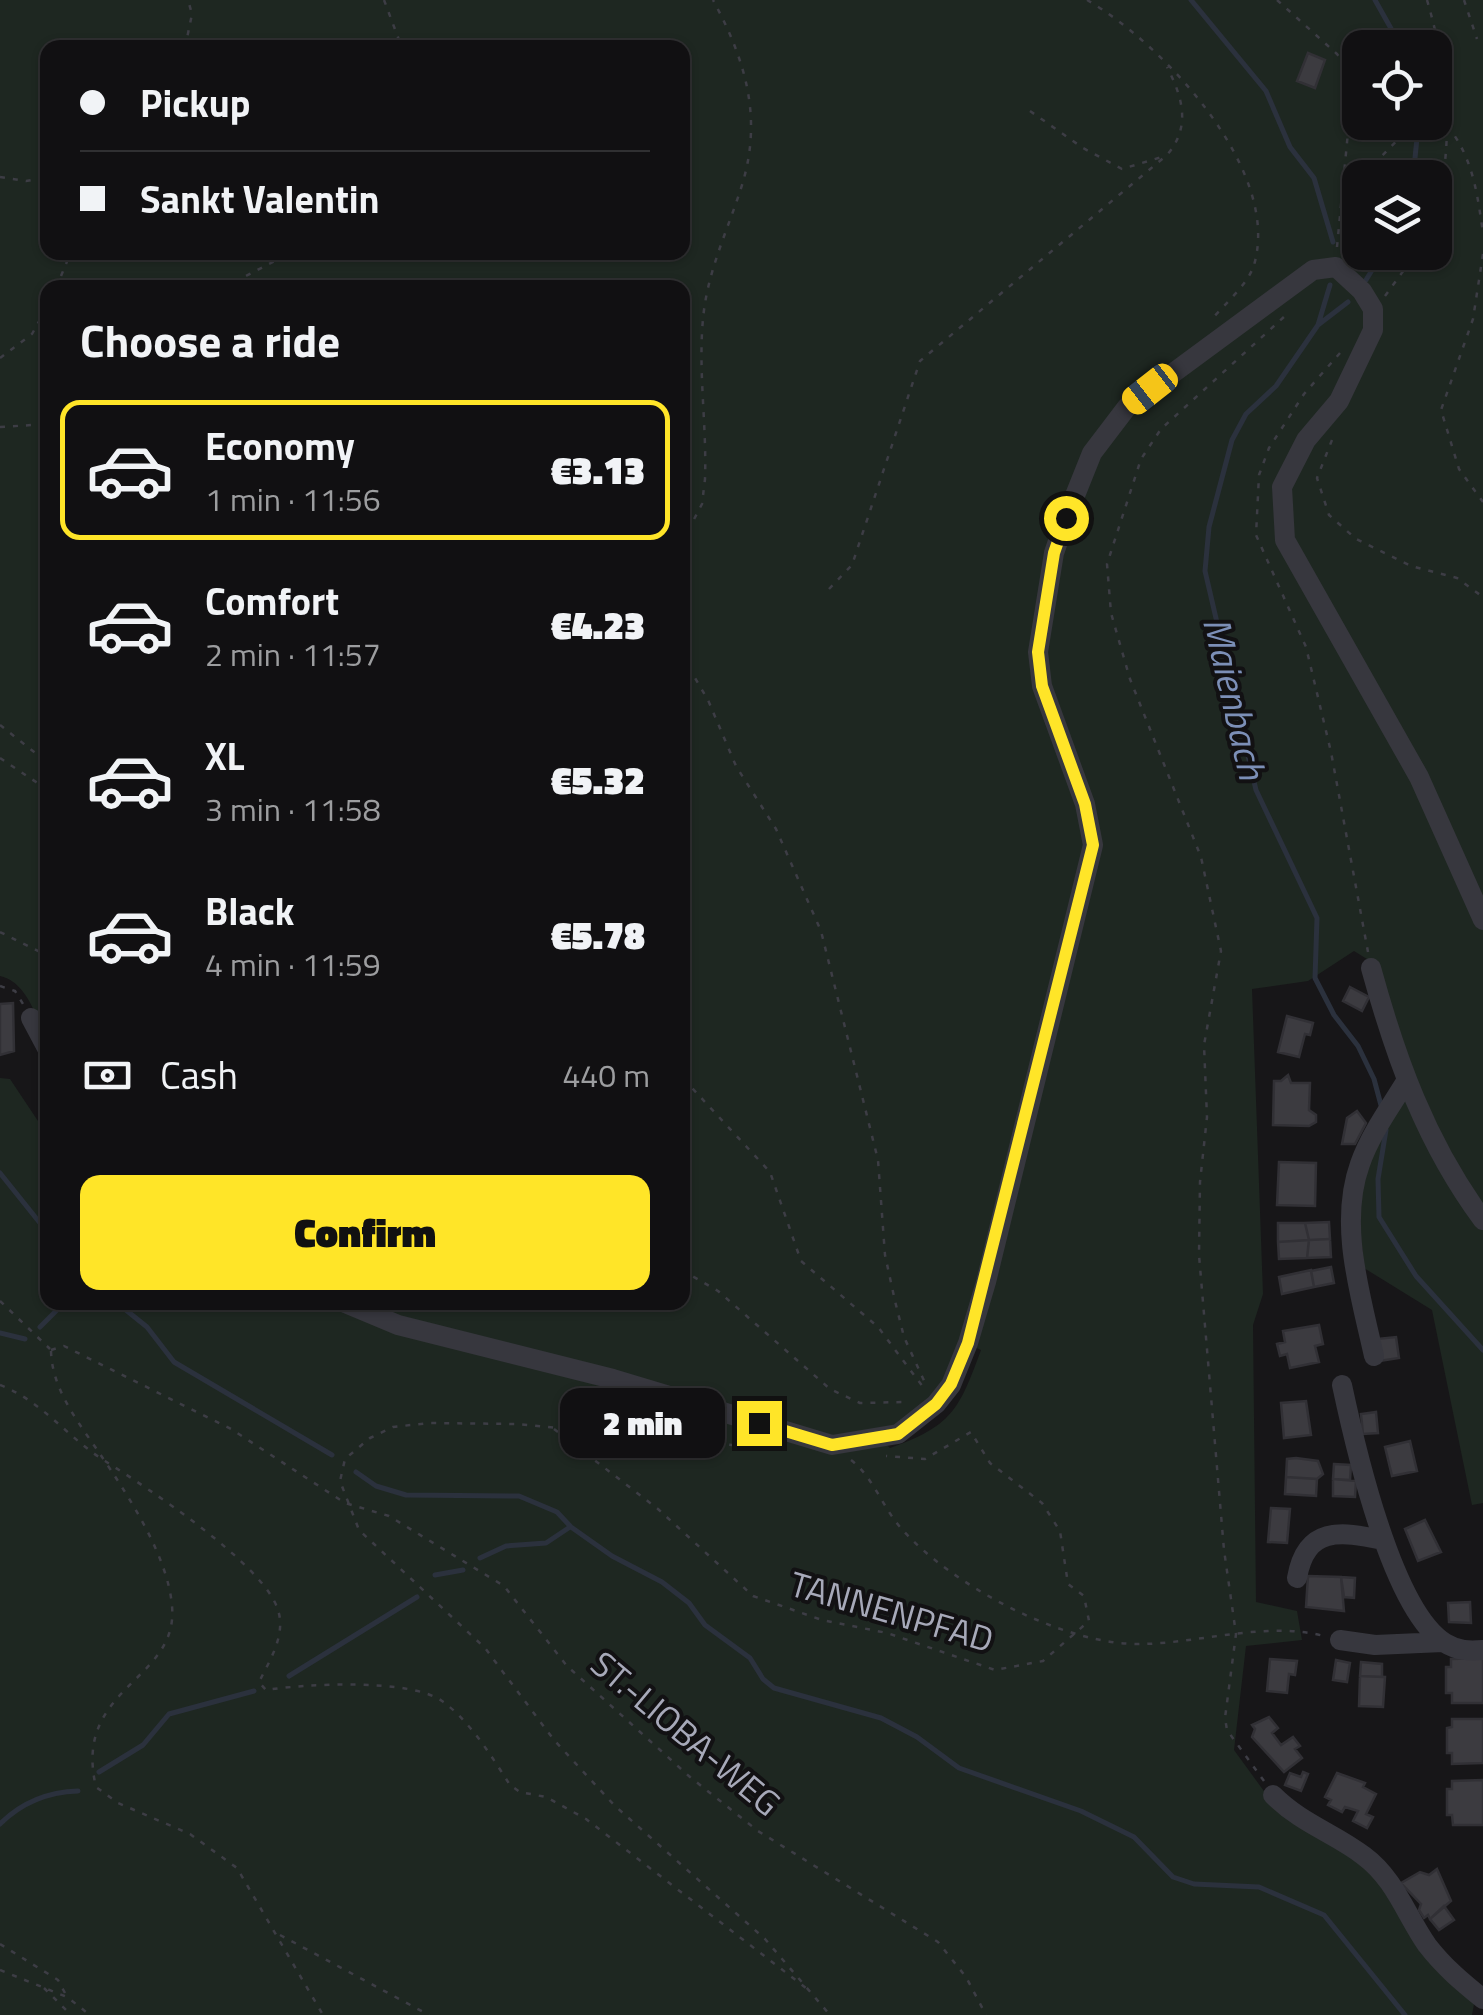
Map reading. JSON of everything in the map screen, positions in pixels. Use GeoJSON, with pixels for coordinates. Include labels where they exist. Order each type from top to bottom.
{"type":"FeatureCollection","features":[{"type":"Feature","properties":{"kind":"street"},"geometry":{"type":"LineString","coordinates":[[362,1310],[398,1325],[613,1379],[832,1445],[898,1434],[936,1404],[951,1384],[968,1343],[986,1282],[1093,845],[1080,788],[1042,686],[1038,652],[1054,553],[1092,453],[1127,407],[1313,270],[1336,267],[1362,291],[1374,309],[1373,330],[1338,402],[1306,440],[1282,486],[1285,540],[1419,778],[1483,920]]}},
{"type":"Feature","properties":{"kind":"street"},"geometry":{"type":"LineString","coordinates":[[1371,968],[1405,1083],[1466,1198],[1483,1220]]}},
{"type":"Feature","properties":{"kind":"street"},"geometry":{"type":"LineString","coordinates":[[31,1018],[40,1035]]}},
{"type":"Feature","properties":{"kind":"street"},"geometry":{"type":"LineString","coordinates":[[1374,1356],[1358,1278],[1350,1206],[1360,1164],[1405,1083]]}},
{"type":"Feature","properties":{"kind":"street"},"geometry":{"type":"LineString","coordinates":[[1342,1385],[1383,1540],[1423,1618],[1443,1642],[1463,1651],[1483,1650]]}},
{"type":"Feature","properties":{"kind":"street"},"geometry":{"type":"LineString","coordinates":[[1297,1578],[1300,1557],[1308,1547],[1333,1533],[1383,1540]]}},
{"type":"Feature","properties":{"kind":"street"},"geometry":{"type":"LineString","coordinates":[[1340,1640],[1375,1645],[1443,1642]]}},
{"type":"Feature","properties":{"kind":"street"},"geometry":{"type":"LineString","coordinates":[[1273,1795],[1319,1832],[1364,1856],[1397,1890],[1425,1942],[1454,1978],[1483,1999]]}},
{"type":"Feature","properties":{"kind":"path"},"geometry":{"type":"LineString","coordinates":[[187,40],[192,14],[188,0]]}},
{"type":"Feature","properties":{"kind":"path"},"geometry":{"type":"LineString","coordinates":[[384,0],[399,40]]}},
{"type":"Feature","properties":{"kind":"path"},"geometry":{"type":"LineString","coordinates":[[690,527],[702,504],[705,480],[703,319],[709,276],[744,180],[751,94],[741,55],[713,0]]}},
{"type":"Feature","properties":{"kind":"path"},"geometry":{"type":"LineString","coordinates":[[1086,0],[1114,16],[1167,66],[1207,109],[1242,165],[1258,222],[1254,267],[1207,324]]}},
{"type":"Feature","properties":{"kind":"path"},"geometry":{"type":"LineString","coordinates":[[1277,0],[1342,62]]}},
{"type":"Feature","properties":{"kind":"path"},"geometry":{"type":"LineString","coordinates":[[1427,0],[1434,30]]}},
{"type":"Feature","properties":{"kind":"path"},"geometry":{"type":"LineString","coordinates":[[1464,0],[1477,39]]}},
{"type":"Feature","properties":{"kind":"path"},"geometry":{"type":"LineString","coordinates":[[829,590],[852,565],[920,361],[1179,141],[1184,118],[1180,92],[1167,66]]}},
{"type":"Feature","properties":{"kind":"path"},"geometry":{"type":"LineString","coordinates":[[1030,111],[1122,169],[1166,155]]}},
{"type":"Feature","properties":{"kind":"path"},"geometry":{"type":"LineString","coordinates":[[1452,131],[1462,143],[1475,177],[1483,232]]}},
{"type":"Feature","properties":{"kind":"path"},"geometry":{"type":"LineString","coordinates":[[1336,267],[1348,140]]}},
{"type":"Feature","properties":{"kind":"path"},"geometry":{"type":"LineString","coordinates":[[1378,160],[1397,140]]}},
{"type":"Feature","properties":{"kind":"path"},"geometry":{"type":"LineString","coordinates":[[0,177],[26,181],[40,178]]}},
{"type":"Feature","properties":{"kind":"path"},"geometry":{"type":"LineString","coordinates":[[1336,267],[1342,251]]}},
{"type":"Feature","properties":{"kind":"path"},"geometry":{"type":"LineString","coordinates":[[1483,254],[1472,318],[1441,410],[1459,469],[1483,502]]}},
{"type":"Feature","properties":{"kind":"path"},"geometry":{"type":"LineString","coordinates":[[238,280],[277,260]]}},
{"type":"Feature","properties":{"kind":"path"},"geometry":{"type":"LineString","coordinates":[[1378,304],[1404,270]]}},
{"type":"Feature","properties":{"kind":"path"},"geometry":{"type":"LineString","coordinates":[[1273,1795],[1227,1730],[1225,1718],[1236,1634],[1224,1550],[1199,1255],[1200,1182],[1207,1117],[1204,1046],[1221,951],[1201,857],[1130,679],[1111,614],[1106,564],[1141,458],[1161,430],[1291,309]]}},
{"type":"Feature","properties":{"kind":"path"},"geometry":{"type":"LineString","coordinates":[[0,358],[32,334],[40,319]]}},
{"type":"Feature","properties":{"kind":"path"},"geometry":{"type":"LineString","coordinates":[[0,427],[40,424]]}},
{"type":"Feature","properties":{"kind":"path"},"geometry":{"type":"LineString","coordinates":[[1332,438],[1317,478],[1329,515],[1356,539],[1411,566],[1457,578],[1483,597]]}},
{"type":"Feature","properties":{"kind":"path"},"geometry":{"type":"LineString","coordinates":[[690,670],[708,700],[736,766],[776,829],[821,931],[878,1160],[885,1255],[895,1301],[904,1337],[936,1404]]}},
{"type":"Feature","properties":{"kind":"path"},"geometry":{"type":"LineString","coordinates":[[0,725],[40,757]]}},
{"type":"Feature","properties":{"kind":"path"},"geometry":{"type":"LineString","coordinates":[[0,758],[40,785]]}},
{"type":"Feature","properties":{"kind":"path"},"geometry":{"type":"LineString","coordinates":[[0,932],[40,952]]}},
{"type":"Feature","properties":{"kind":"path"},"geometry":{"type":"LineString","coordinates":[[0,980],[2,986],[15,991],[31,1018]]}},
{"type":"Feature","properties":{"kind":"path"},"geometry":{"type":"LineString","coordinates":[[690,1084],[770,1172],[800,1262],[878,1327],[936,1404]]}},
{"type":"Feature","properties":{"kind":"path"},"geometry":{"type":"LineString","coordinates":[[690,1275],[718,1291],[844,1398],[860,1403],[936,1404]]}},
{"type":"Feature","properties":{"kind":"path"},"geometry":{"type":"LineString","coordinates":[[0,1300],[52,1350],[58,1385],[167,1570],[173,1611],[160,1652],[97,1723],[90,1760],[96,1787],[118,1802],[190,1834],[237,1868],[280,1935],[323,2015]]}},
{"type":"Feature","properties":{"kind":"path"},"geometry":{"type":"LineString","coordinates":[[52,1350],[64,1346],[231,1429],[345,1503]]}},
{"type":"Feature","properties":{"kind":"path"},"geometry":{"type":"LineString","coordinates":[[0,1384],[28,1398],[105,1462],[144,1484],[260,1580],[278,1610],[279,1640],[259,1682],[266,1690],[410,1689],[439,1698],[463,1720],[510,1786],[546,1797],[586,1819],[812,1992]]}},
{"type":"Feature","properties":{"kind":"path"},"geometry":{"type":"LineString","coordinates":[[785,1450],[477,1423],[392,1426],[345,1458],[340,1482],[345,1503],[359,1530],[485,1648],[554,1740],[614,1805],[765,1938],[830,2015]]}},
{"type":"Feature","properties":{"kind":"path","name":"TANNENPFAD"},"geometry":{"type":"LineString","coordinates":[[553,1428],[604,1464],[753,1596],[822,1620],[887,1633],[995,1670],[1043,1661],[1072,1635]]}},
{"type":"Feature","properties":{"kind":"path"},"geometry":{"type":"LineString","coordinates":[[862,1443],[881,1455],[925,1459],[971,1432],[990,1464],[1042,1503],[1060,1531],[1068,1584],[1084,1596],[1089,1620],[1072,1635]]}},
{"type":"Feature","properties":{"kind":"path"},"geometry":{"type":"LineString","coordinates":[[832,1445],[859,1466],[901,1528],[945,1564],[1002,1604],[1072,1635],[1122,1645],[1180,1643],[1236,1634],[1314,1634],[1340,1640]]}},
{"type":"Feature","properties":{"kind":"path","name":"ST.-LIOBA-WEG"},"geometry":{"type":"LineString","coordinates":[[345,1503],[389,1516],[504,1586],[568,1666],[690,1777],[758,1830],[938,1942],[966,1977],[986,2015]]}},
{"type":"Feature","properties":{"kind":"path"},"geometry":{"type":"LineString","coordinates":[[280,1935],[429,2015]]}},
{"type":"Feature","properties":{"kind":"path"},"geometry":{"type":"LineString","coordinates":[[0,1944],[58,1980],[67,1997]]}},
{"type":"Feature","properties":{"kind":"path"},"geometry":{"type":"LineString","coordinates":[[0,1970],[67,1997],[90,2015]]}},
{"type":"Feature","properties":{"kind":"path"},"geometry":{"type":"LineString","coordinates":[[41,1985],[72,2015]]}},
{"type":"Feature","properties":{"kind":"shaded area"},"geometry":{"type":"Polygon","coordinates":[[[0,0],[1483,0],[1483,1503],[1472,1505],[1432,1310],[1364,1268],[1358,1206],[1367,1157],[1414,1081],[1375,964],[1354,951],[1308,981],[1252,989],[1263,1294],[1253,1325],[1256,1602],[1297,1611],[1302,1640],[1246,1646],[1234,1750],[1269,1798],[1355,1854],[1475,1999],[1472,2015],[0,2015],[0,1078],[10,1079],[40,1124],[40,1310],[690,1310],[690,280],[40,280],[40,1024],[17,985],[0,976],[0,0]],[[968,1344],[951,1385],[879,1438],[890,1448],[940,1423],[959,1402],[981,1350],[968,1344]]]}},
{"type":"Feature","properties":{"kind":"building"},"geometry":{"type":"Polygon","coordinates":[[[1308,53],[1325,60],[1315,88],[1297,81],[1308,53]]]}},
{"type":"Feature","properties":{"kind":"building"},"geometry":{"type":"Polygon","coordinates":[[[1350,987],[1369,997],[1362,1011],[1343,1001],[1350,987]]]}},
{"type":"Feature","properties":{"kind":"building"},"geometry":{"type":"Polygon","coordinates":[[[13,1003],[14,1051],[0,1055],[0,1004],[13,1003]]]}},
{"type":"Feature","properties":{"kind":"building"},"geometry":{"type":"Polygon","coordinates":[[[1287,1016],[1313,1023],[1310,1035],[1305,1034],[1299,1057],[1278,1052],[1287,1016]]]}},
{"type":"Feature","properties":{"kind":"building"},"geometry":{"type":"Polygon","coordinates":[[[1288,1075],[1291,1083],[1310,1083],[1309,1110],[1316,1115],[1316,1122],[1309,1126],[1273,1125],[1274,1081],[1288,1075]]]}},
{"type":"Feature","properties":{"kind":"building"},"geometry":{"type":"Polygon","coordinates":[[[1357,1111],[1366,1123],[1355,1144],[1342,1144],[1347,1118],[1357,1111]]]}},
{"type":"Feature","properties":{"kind":"building"},"geometry":{"type":"Polygon","coordinates":[[[1279,1162],[1316,1163],[1315,1206],[1277,1205],[1279,1162]]]}},
{"type":"Feature","properties":{"kind":"building"},"geometry":{"type":"Polygon","coordinates":[[[1329,1222],[1330,1239],[1309,1240],[1305,1223],[1329,1222]]]}},
{"type":"Feature","properties":{"kind":"building"},"geometry":{"type":"Polygon","coordinates":[[[1278,1223],[1305,1223],[1309,1240],[1278,1242],[1278,1223]]]}},
{"type":"Feature","properties":{"kind":"building"},"geometry":{"type":"Polygon","coordinates":[[[1330,1239],[1331,1257],[1307,1258],[1309,1240],[1330,1239]]]}},
{"type":"Feature","properties":{"kind":"building"},"geometry":{"type":"Polygon","coordinates":[[[1309,1240],[1307,1258],[1279,1259],[1278,1242],[1309,1240]]]}},
{"type":"Feature","properties":{"kind":"building"},"geometry":{"type":"Polygon","coordinates":[[[1331,1267],[1334,1283],[1314,1287],[1311,1271],[1331,1267]]]}},
{"type":"Feature","properties":{"kind":"building"},"geometry":{"type":"Polygon","coordinates":[[[1311,1270],[1314,1287],[1282,1294],[1279,1277],[1311,1270]]]}},
{"type":"Feature","properties":{"kind":"building"},"geometry":{"type":"Polygon","coordinates":[[[1319,1325],[1323,1344],[1315,1346],[1319,1362],[1290,1368],[1287,1354],[1280,1356],[1277,1344],[1285,1342],[1283,1331],[1319,1325]]]}},
{"type":"Feature","properties":{"kind":"building"},"geometry":{"type":"Polygon","coordinates":[[[1396,1337],[1399,1358],[1379,1361],[1376,1339],[1396,1337]]]}},
{"type":"Feature","properties":{"kind":"building"},"geometry":{"type":"Polygon","coordinates":[[[1306,1401],[1311,1435],[1284,1438],[1281,1403],[1306,1401]]]}},
{"type":"Feature","properties":{"kind":"building"},"geometry":{"type":"Polygon","coordinates":[[[1376,1412],[1378,1433],[1363,1434],[1361,1414],[1376,1412]]]}},
{"type":"Feature","properties":{"kind":"building"},"geometry":{"type":"Polygon","coordinates":[[[1410,1441],[1417,1471],[1392,1476],[1385,1447],[1410,1441]]]}},
{"type":"Feature","properties":{"kind":"building"},"geometry":{"type":"Polygon","coordinates":[[[1287,1459],[1318,1461],[1323,1474],[1317,1479],[1286,1477],[1287,1459]]]}},
{"type":"Feature","properties":{"kind":"building"},"geometry":{"type":"Polygon","coordinates":[[[1334,1464],[1351,1465],[1350,1480],[1333,1479],[1334,1464]]]}},
{"type":"Feature","properties":{"kind":"building"},"geometry":{"type":"Polygon","coordinates":[[[1286,1477],[1317,1479],[1316,1496],[1285,1494],[1286,1477]]]}},
{"type":"Feature","properties":{"kind":"building"},"geometry":{"type":"Polygon","coordinates":[[[1333,1479],[1356,1481],[1355,1497],[1333,1496],[1333,1479]]]}},
{"type":"Feature","properties":{"kind":"building"},"geometry":{"type":"Polygon","coordinates":[[[1271,1508],[1290,1509],[1287,1543],[1268,1542],[1271,1508]]]}},
{"type":"Feature","properties":{"kind":"building"},"geometry":{"type":"Polygon","coordinates":[[[1425,1520],[1441,1552],[1418,1561],[1405,1529],[1425,1520]]]}},
{"type":"Feature","properties":{"kind":"building"},"geometry":{"type":"Polygon","coordinates":[[[1308,1576],[1341,1577],[1344,1611],[1306,1607],[1308,1576]]]}},
{"type":"Feature","properties":{"kind":"building"},"geometry":{"type":"Polygon","coordinates":[[[1341,1577],[1355,1578],[1354,1598],[1344,1597],[1341,1577]]]}},
{"type":"Feature","properties":{"kind":"building"},"geometry":{"type":"Polygon","coordinates":[[[1470,1602],[1471,1623],[1449,1622],[1448,1603],[1470,1602]]]}},
{"type":"Feature","properties":{"kind":"building"},"geometry":{"type":"Polygon","coordinates":[[[1483,1658],[1483,1703],[1452,1703],[1452,1693],[1446,1693],[1446,1667],[1451,1667],[1451,1659],[1483,1658]]]}},
{"type":"Feature","properties":{"kind":"building"},"geometry":{"type":"Polygon","coordinates":[[[1270,1659],[1297,1661],[1295,1675],[1289,1674],[1287,1693],[1267,1691],[1270,1659]]]}},
{"type":"Feature","properties":{"kind":"building"},"geometry":{"type":"Polygon","coordinates":[[[1336,1660],[1350,1663],[1347,1682],[1333,1680],[1336,1660]]]}},
{"type":"Feature","properties":{"kind":"building"},"geometry":{"type":"Polygon","coordinates":[[[1361,1662],[1382,1664],[1382,1677],[1360,1676],[1361,1662]]]}},
{"type":"Feature","properties":{"kind":"building"},"geometry":{"type":"Polygon","coordinates":[[[1360,1676],[1385,1677],[1383,1707],[1359,1706],[1360,1676]]]}},
{"type":"Feature","properties":{"kind":"building"},"geometry":{"type":"Polygon","coordinates":[[[1269,1717],[1278,1728],[1272,1733],[1281,1745],[1293,1737],[1300,1746],[1295,1749],[1302,1758],[1284,1772],[1252,1737],[1252,1725],[1269,1717]]]}},
{"type":"Feature","properties":{"kind":"building"},"geometry":{"type":"Polygon","coordinates":[[[1452,1719],[1483,1719],[1483,1763],[1452,1764],[1452,1753],[1447,1753],[1447,1728],[1452,1727],[1452,1719]]]}},
{"type":"Feature","properties":{"kind":"building"},"geometry":{"type":"Polygon","coordinates":[[[1303,1772],[1308,1774],[1301,1791],[1285,1785],[1290,1773],[1301,1777],[1303,1772]]]}},
{"type":"Feature","properties":{"kind":"building"},"geometry":{"type":"Polygon","coordinates":[[[1337,1773],[1365,1783],[1363,1787],[1376,1794],[1366,1814],[1373,1817],[1367,1828],[1353,1821],[1358,1811],[1345,1807],[1342,1812],[1328,1805],[1331,1800],[1325,1797],[1337,1773]]]}},
{"type":"Feature","properties":{"kind":"building"},"geometry":{"type":"Polygon","coordinates":[[[1483,1780],[1483,1825],[1453,1825],[1452,1815],[1447,1815],[1447,1789],[1452,1789],[1452,1781],[1483,1780]]]}},
{"type":"Feature","properties":{"kind":"building"},"geometry":{"type":"Polygon","coordinates":[[[1437,1869],[1451,1901],[1430,1919],[1428,1915],[1424,1918],[1419,1910],[1421,1904],[1401,1883],[1420,1872],[1429,1875],[1437,1869]]]}},
{"type":"Feature","properties":{"kind":"building"},"geometry":{"type":"Polygon","coordinates":[[[1444,1906],[1454,1920],[1439,1930],[1430,1919],[1444,1906]]]}},
{"type":"Feature","properties":{"kind":"waterway"},"geometry":{"type":"LineString","coordinates":[[1191,0],[1266,91],[1290,147],[1314,178],[1333,242]]}},
{"type":"Feature","properties":{"kind":"waterway","name":"Maienbach"},"geometry":{"type":"LineString","coordinates":[[1375,0],[1392,30]]}},
{"type":"Feature","properties":{"kind":"waterway","name":"Maienbach"},"geometry":{"type":"LineString","coordinates":[[1415,160],[1417,140]]}},
{"type":"Feature","properties":{"kind":"waterway","name":"Maienbach"},"geometry":{"type":"LineString","coordinates":[[1366,280],[1372,270]]}},
{"type":"Feature","properties":{"kind":"waterway"},"geometry":{"type":"LineString","coordinates":[[1318,325],[1330,285]]}},
{"type":"Feature","properties":{"kind":"waterway","name":"Maienbach"},"geometry":{"type":"LineString","coordinates":[[1348,302],[1318,325],[1276,386],[1246,414],[1232,440],[1209,527],[1205,571],[1256,790],[1317,918],[1315,978],[1334,1015],[1358,1046],[1374,1079],[1382,1109]]}},
{"type":"Feature","properties":{"kind":"waterway","name":"Maienbach"},"geometry":{"type":"LineString","coordinates":[[1386,1130],[1378,1179],[1379,1217],[1416,1276],[1483,1350]]}},
{"type":"Feature","properties":{"kind":"waterway"},"geometry":{"type":"LineString","coordinates":[[0,1173],[40,1223]]}},
{"type":"Feature","properties":{"kind":"waterway"},"geometry":{"type":"LineString","coordinates":[[40,1327],[57,1310]]}},
{"type":"Feature","properties":{"kind":"waterway"},"geometry":{"type":"LineString","coordinates":[[126,1310],[147,1327],[174,1362],[332,1455]]}},
{"type":"Feature","properties":{"kind":"waterway"},"geometry":{"type":"LineString","coordinates":[[0,1333],[25,1339]]}},
{"type":"Feature","properties":{"kind":"waterway"},"geometry":{"type":"LineString","coordinates":[[356,1472],[376,1486],[406,1495],[519,1496],[557,1512],[612,1556],[662,1582],[689,1603],[705,1625],[750,1658],[774,1688],[881,1718],[917,1737],[959,1768],[1081,1811],[1134,1837],[1173,1877],[1194,1884],[1259,1887],[1324,1915],[1405,2015]]}},
{"type":"Feature","properties":{"kind":"waterway"},"geometry":{"type":"LineString","coordinates":[[480,1558],[506,1546],[546,1543],[570,1527]]}},
{"type":"Feature","properties":{"kind":"waterway"},"geometry":{"type":"LineString","coordinates":[[435,1575],[463,1570]]}},
{"type":"Feature","properties":{"kind":"waterway"},"geometry":{"type":"LineString","coordinates":[[289,1676],[417,1597]]}},
{"type":"Feature","properties":{"kind":"waterway"},"geometry":{"type":"LineString","coordinates":[[99,1772],[143,1745],[169,1714],[254,1691]]}},
{"type":"Feature","properties":{"kind":"waterway"},"geometry":{"type":"LineString","coordinates":[[0,1824],[36,1800],[78,1791]]}},
{"type":"Feature","properties":{"kind":"route"},"geometry":{"type":"LineString","coordinates":[[759,1423],[832,1445],[898,1434],[936,1404],[951,1384],[968,1343],[1093,845],[1085,804],[1042,686],[1038,652],[1054,553],[1066,518]]}}]}
